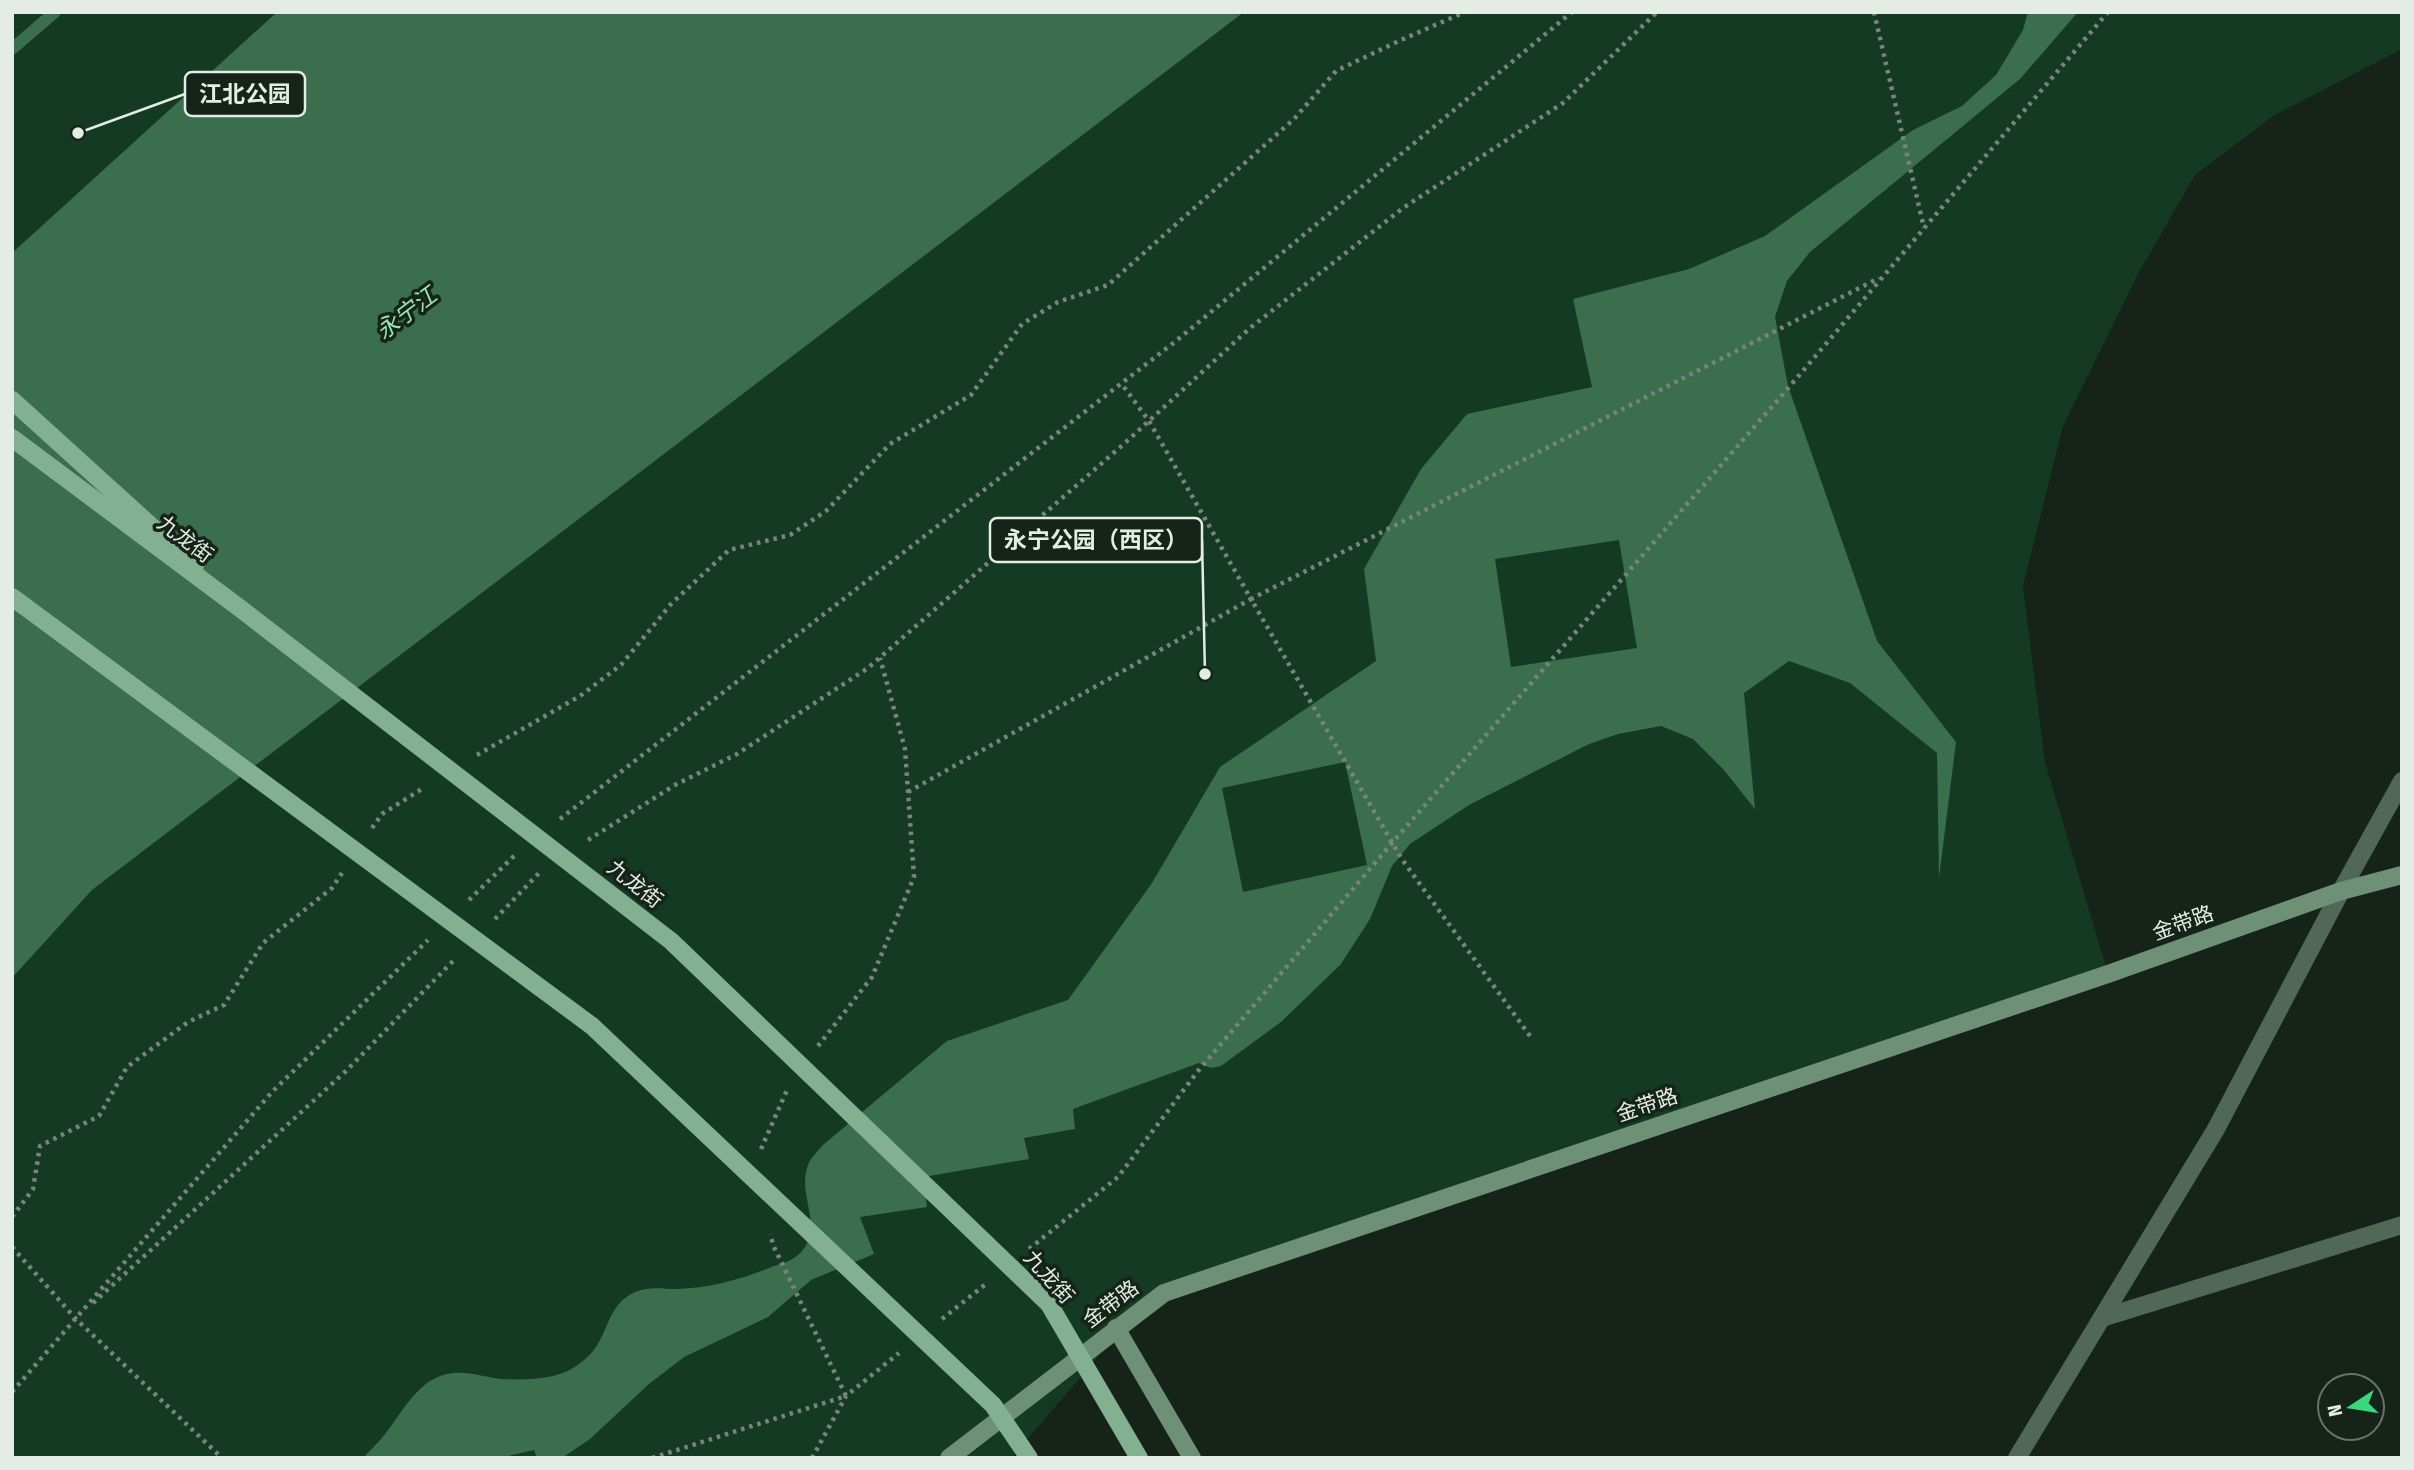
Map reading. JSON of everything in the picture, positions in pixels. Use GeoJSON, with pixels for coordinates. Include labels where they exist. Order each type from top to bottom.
{"type":"FeatureCollection","features":[{"type":"Feature","properties":{"kind":"main road"},"geometry":{"type":"LineString","coordinates":[[12,400],[241,609]]}},
{"type":"Feature","properties":{"kind":"main road","name":"九龙街"},"geometry":{"type":"LineString","coordinates":[[12,438],[241,609],[671,941],[1049,1304],[1139,1458]]}},
{"type":"Feature","properties":{"kind":"main road"},"geometry":{"type":"LineString","coordinates":[[12,597],[592,1026],[993,1405],[1029,1458]]}},
{"type":"Feature","properties":{"kind":"main road"},"geometry":{"type":"LineString","coordinates":[[12,603],[49,625]]}},
{"type":"Feature","properties":{"kind":"main road","name":"金带路"},"geometry":{"type":"LineString","coordinates":[[954,1456],[1164,1293],[2108,974],[2341,891],[2402,875]]}},
{"type":"Feature","properties":{"kind":"main road"},"geometry":{"type":"LineString","coordinates":[[1116,1328],[1192,1458]]}},
{"type":"Feature","properties":{"kind":"street"},"geometry":{"type":"LineString","coordinates":[[2017,1458],[2216,1129],[2402,781]]}},
{"type":"Feature","properties":{"kind":"street"},"geometry":{"type":"LineString","coordinates":[[2102,1318],[2402,1225]]}},
{"type":"Feature","properties":{"kind":"path"},"geometry":{"type":"LineString","coordinates":[[468,761],[580,696],[621,665],[671,604],[729,550],[790,535],[825,511],[890,444],[971,395],[1023,324],[1058,302],[1108,285],[1294,119],[1336,71],[1465,12]]}},
{"type":"Feature","properties":{"kind":"path"},"geometry":{"type":"LineString","coordinates":[[556,821],[1176,341],[1572,12]]}},
{"type":"Feature","properties":{"kind":"path"},"geometry":{"type":"LineString","coordinates":[[577,847],[675,785],[737,754],[867,668],[1149,421],[1250,328],[1403,208],[1563,103],[1657,12]]}},
{"type":"Feature","properties":{"kind":"path"},"geometry":{"type":"LineString","coordinates":[[1874,12],[1924,228]]}},
{"type":"Feature","properties":{"kind":"path"},"geometry":{"type":"LineString","coordinates":[[1198,1071],[1392,843],[1796,379],[2108,12]]}},
{"type":"Feature","properties":{"kind":"path"},"geometry":{"type":"LineString","coordinates":[[908,792],[1251,599],[1883,276]]}},
{"type":"Feature","properties":{"kind":"path"},"geometry":{"type":"LineString","coordinates":[[1121,383],[1149,421],[1401,858],[1530,1036]]}},
{"type":"Feature","properties":{"kind":"path"},"geometry":{"type":"LineString","coordinates":[[816,1048],[872,977],[914,877],[905,749],[880,657]]}},
{"type":"Feature","properties":{"kind":"path"},"geometry":{"type":"LineString","coordinates":[[368,835],[382,814],[435,780]]}},
{"type":"Feature","properties":{"kind":"path"},"geometry":{"type":"LineString","coordinates":[[466,903],[524,847]]}},
{"type":"Feature","properties":{"kind":"path"},"geometry":{"type":"LineString","coordinates":[[12,1217],[33,1189],[40,1146],[99,1116],[127,1067],[188,1022],[224,1005],[263,943],[332,888],[346,866]]}},
{"type":"Feature","properties":{"kind":"path"},"geometry":{"type":"LineString","coordinates":[[488,926],[545,868]]}},
{"type":"Feature","properties":{"kind":"path"},"geometry":{"type":"LineString","coordinates":[[12,1392],[272,1092],[437,932]]}},
{"type":"Feature","properties":{"kind":"path"},"geometry":{"type":"LineString","coordinates":[[76,1318],[346,1071],[459,955]]}},
{"type":"Feature","properties":{"kind":"path"},"geometry":{"type":"LineString","coordinates":[[756,1161],[792,1079]]}},
{"type":"Feature","properties":{"kind":"path"},"geometry":{"type":"LineString","coordinates":[[652,1458],[846,1396],[774,1247],[766,1223]]}},
{"type":"Feature","properties":{"kind":"path"},"geometry":{"type":"LineString","coordinates":[[12,1247],[76,1318],[222,1458]]}},
{"type":"Feature","properties":{"kind":"shaded area"},"geometry":{"type":"Polygon","coordinates":[[[12,12],[277,12],[12,253],[12,12]]]}},
{"type":"Feature","properties":{"kind":"shaded area"},"geometry":{"type":"Polygon","coordinates":[[[1244,12],[2402,12],[2402,49],[2273,116],[2195,175],[2139,272],[2063,426],[2023,586],[2045,762],[2108,974],[1164,1293],[1135,1314],[1011,1458],[12,1458],[12,978],[92,890],[1244,12]]]}},
{"type":"Feature","properties":{"kind":"water","name":"永宁江"},"geometry":{"type":"Polygon","coordinates":[[[277,12],[1244,12],[92,890],[12,978],[12,253],[277,12]]]}},
{"type":"Feature","properties":{"kind":"water"},"geometry":{"type":"Polygon","coordinates":[[[2028,12],[2078,12],[2020,79],[1810,252],[1787,281],[1775,317],[1788,386],[1877,641],[1956,742],[1939,878],[1937,753],[1850,683],[1789,661],[1744,693],[1755,809],[1723,769],[1693,739],[1661,726],[1618,734],[1589,744],[1469,805],[1410,844],[1392,866],[1370,919],[1341,964],[1281,1022],[1221,1066],[1211,1068],[1199,1063],[1073,1109],[1075,1129],[1024,1138],[1029,1159],[923,1177],[927,1207],[860,1217],[874,1254],[811,1280],[768,1317],[684,1357],[649,1384],[590,1439],[562,1458],[537,1458],[534,1450],[500,1458],[363,1458],[381,1439],[408,1402],[433,1379],[458,1373],[501,1379],[557,1375],[576,1366],[591,1353],[619,1303],[635,1292],[650,1288],[702,1287],[726,1282],[787,1262],[798,1255],[806,1245],[811,1223],[805,1177],[808,1165],[824,1144],[947,1041],[1068,1000],[1152,883],[1220,767],[1376,661],[1364,569],[1421,469],[1467,414],[1592,387],[1573,299],[1689,269],[1765,236],[1913,130],[1962,106],[1996,75],[2023,30],[2028,12]],[[1619,540],[1495,559],[1511,667],[1637,648],[1619,540]],[[1345,762],[1222,788],[1243,892],[1367,865],[1345,762]]]}},
{"type":"Feature","properties":{"kind":"waterway"},"geometry":{"type":"LineString","coordinates":[[12,49],[55,12]]}},
{"type":"Feature","properties":{"kind":"place","name":"江北公园"},"geometry":{"type":"Point","coordinates":[78,133]}},
{"type":"Feature","properties":{"kind":"place","name":"永宁公园（西区）"},"geometry":{"type":"Point","coordinates":[1205,674]}}]}
